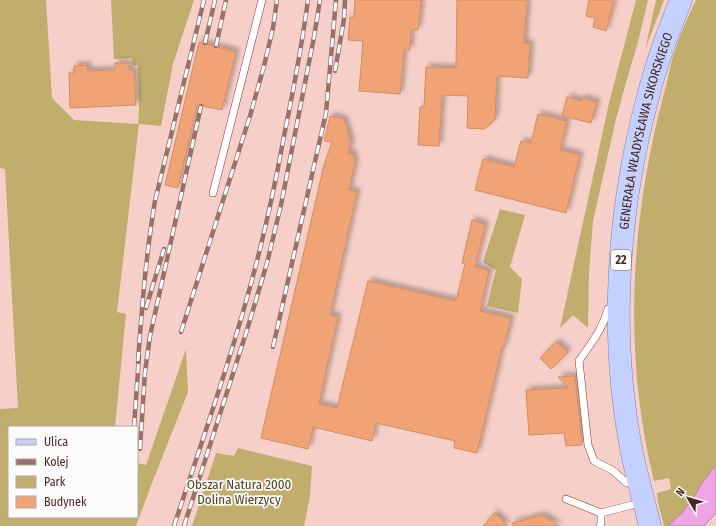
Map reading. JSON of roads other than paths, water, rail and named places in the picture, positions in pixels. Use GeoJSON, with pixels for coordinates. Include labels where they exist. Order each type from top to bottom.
{"type":"FeatureCollection","features":[{"type":"Feature","properties":{"kind":"main road","name":"GENERAŁA WŁADYSŁAWA SIKORSKIEGO"},"geometry":{"type":"LineString","coordinates":[[635,516],[621,455],[613,400],[608,343],[608,282],[612,218],[622,151],[638,85],[668,0]]}},
{"type":"Feature","properties":{"kind":"main road","name":"GENERAŁA WŁADYSŁAWA SIKORSKIEGO"},"geometry":{"type":"LineString","coordinates":[[650,526],[632,452],[624,399],[620,333],[622,245],[625,211],[638,138],[661,54],[681,0]]}},
{"type":"Feature","properties":{"kind":"lane"},"geometry":{"type":"LineString","coordinates":[[213,193],[262,0]]}},
{"type":"Feature","properties":{"kind":"lane"},"geometry":{"type":"LineString","coordinates":[[608,309],[605,320],[597,336],[579,360],[588,444],[594,461],[612,470],[627,483]]}},
{"type":"Feature","properties":{"kind":"lane"},"geometry":{"type":"LineString","coordinates":[[566,499],[601,513],[635,516]]}},
{"type":"Feature","properties":{"kind":"lane"},"geometry":{"type":"LineString","coordinates":[[600,526],[601,513]]}},
{"type":"Feature","properties":{"kind":"railway"},"geometry":{"type":"LineString","coordinates":[[138,361],[147,261],[155,201],[204,0]]}},
{"type":"Feature","properties":{"kind":"railway"},"geometry":{"type":"LineString","coordinates":[[205,43],[215,0]]}},
{"type":"Feature","properties":{"kind":"railway"},"geometry":{"type":"LineString","coordinates":[[216,46],[226,0]]}},
{"type":"Feature","properties":{"kind":"railway"},"geometry":{"type":"LineString","coordinates":[[181,332],[250,116],[273,28],[277,0]]}},
{"type":"Feature","properties":{"kind":"railway"},"geometry":{"type":"LineString","coordinates":[[174,526],[228,361],[257,261],[279,164],[298,66],[308,0]]}},
{"type":"Feature","properties":{"kind":"railway"},"geometry":{"type":"LineString","coordinates":[[184,526],[267,263],[281,205],[320,0]]}},
{"type":"Feature","properties":{"kind":"railway"},"geometry":{"type":"LineString","coordinates":[[273,347],[326,113],[336,0]]}},
{"type":"Feature","properties":{"kind":"railway"},"geometry":{"type":"LineString","coordinates":[[335,71],[344,19],[345,0]]}},
{"type":"Feature","properties":{"kind":"railway"},"geometry":{"type":"LineString","coordinates":[[140,449],[145,372],[150,336],[201,106]]}},
{"type":"Feature","properties":{"kind":"railway"},"geometry":{"type":"LineString","coordinates":[[146,308],[164,249]]}},
{"type":"Feature","properties":{"kind":"railway"},"geometry":{"type":"LineString","coordinates":[[134,426],[139,356]]}},
{"type":"Feature","properties":{"kind":"park label","name":"Obszar Natura 2000 Dolina Wierzycy"},"geometry":{"type":"Point","coordinates":[239,492]}}]}
